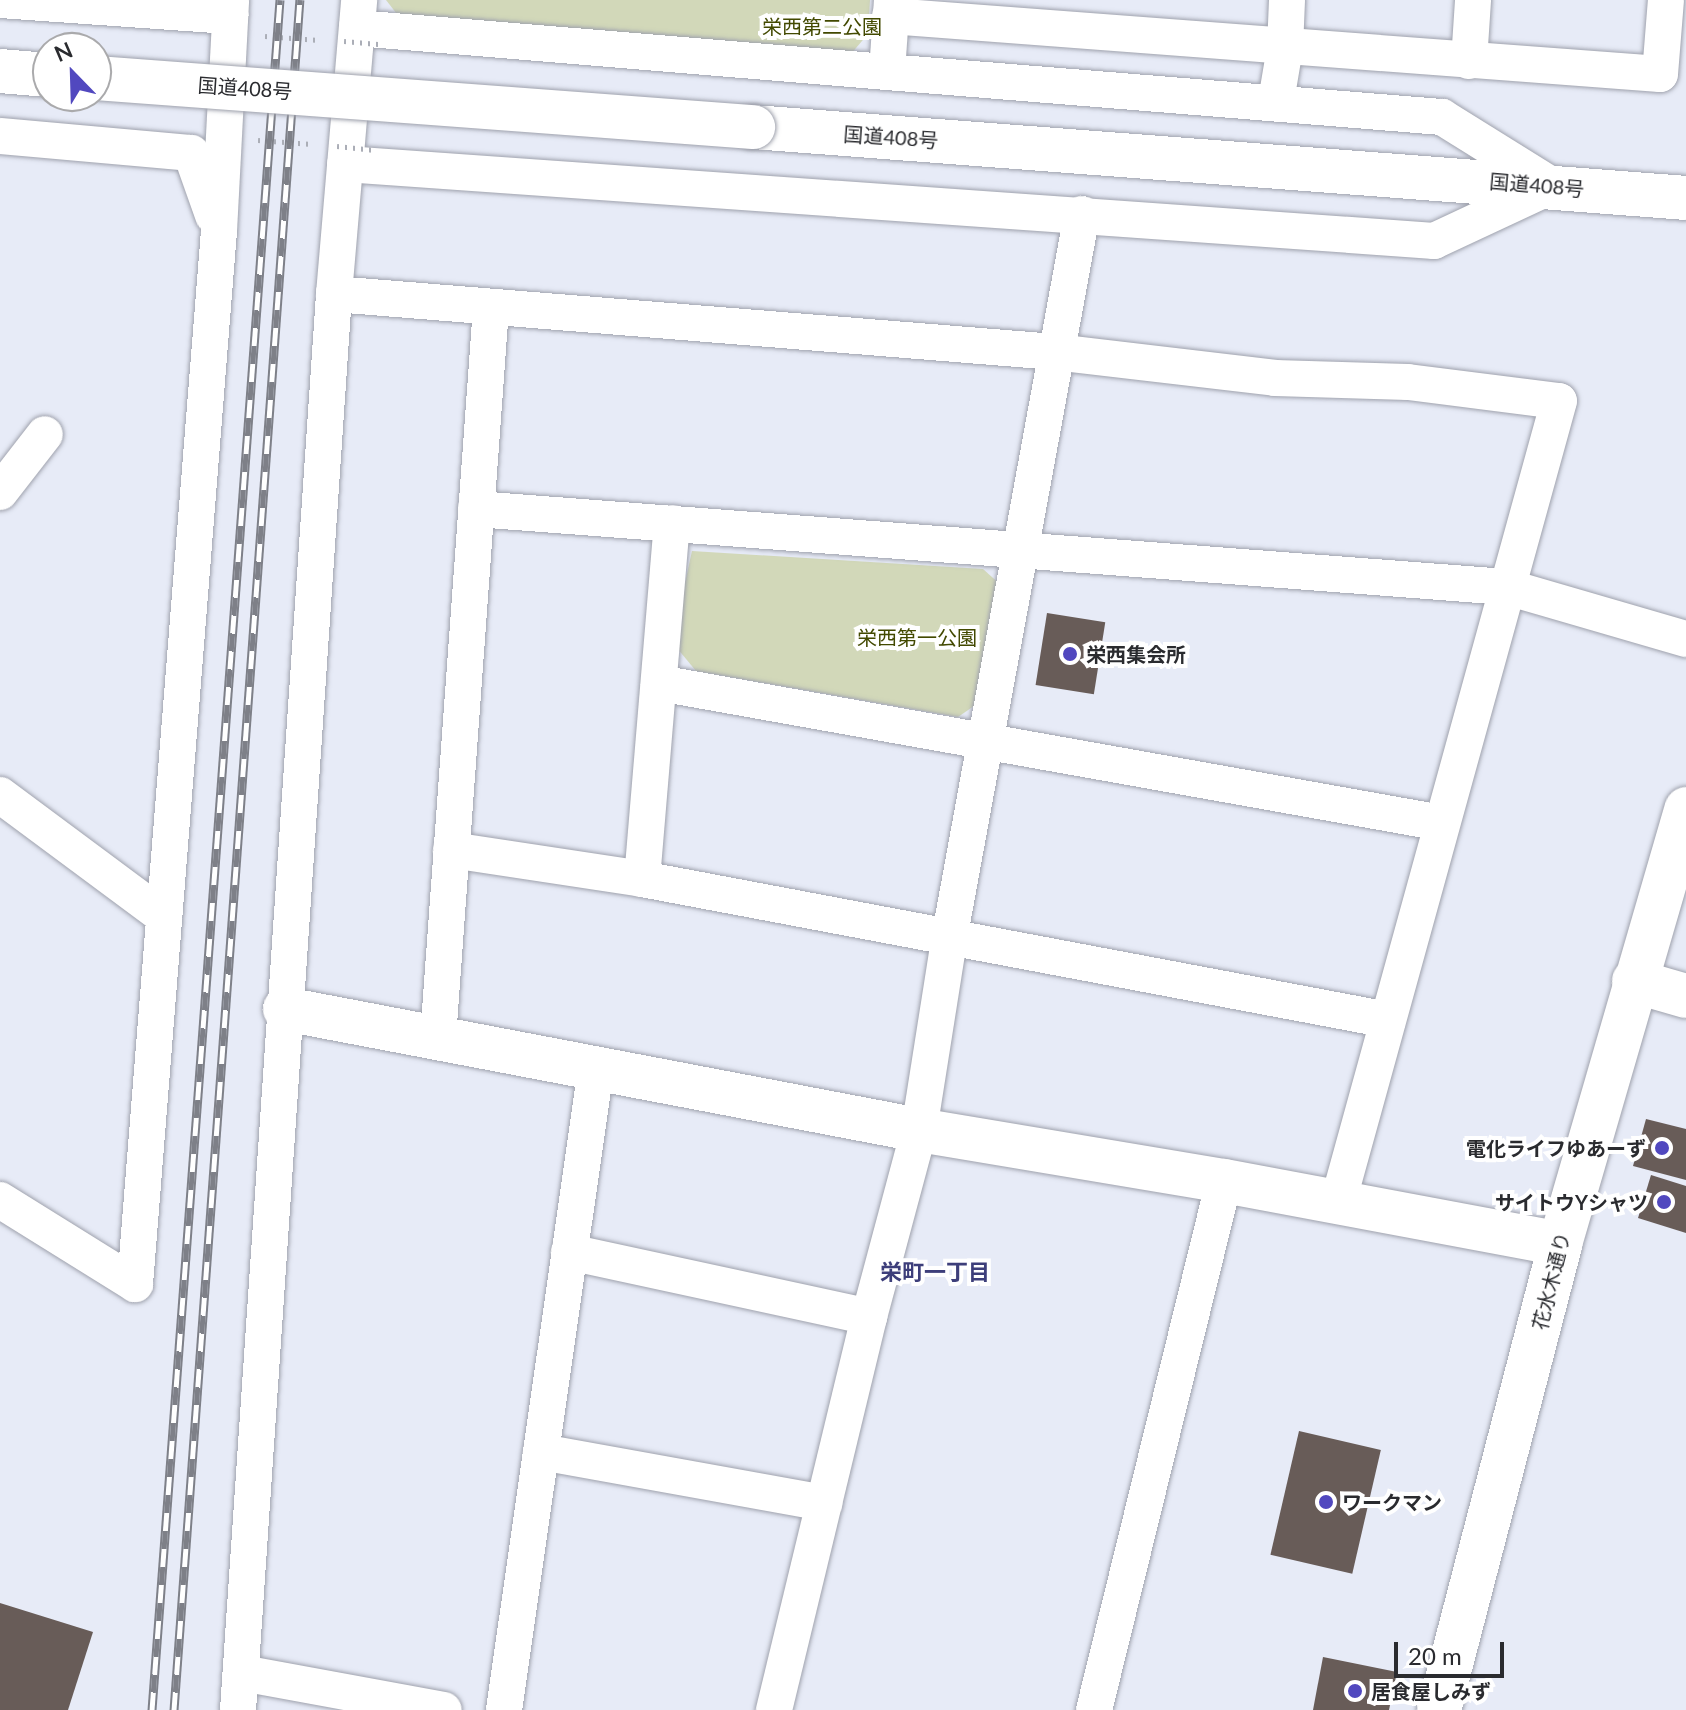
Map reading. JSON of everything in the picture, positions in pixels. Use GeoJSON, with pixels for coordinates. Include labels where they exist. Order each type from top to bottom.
{"type":"FeatureCollection","features":[{"type":"Feature","properties":{"kind":"main road"},"geometry":{"type":"LineString","coordinates":[[0,71],[32,74]]}},
{"type":"Feature","properties":{"kind":"main road","name":"国道408号"},"geometry":{"type":"LineString","coordinates":[[112,79],[1686,198]]}},
{"type":"Feature","properties":{"kind":"main road","name":"花水木通り"},"geometry":{"type":"LineString","coordinates":[[1439,1710],[1560,1244],[1686,809]]}},
{"type":"Feature","properties":{"kind":"main road"},"geometry":{"type":"LineString","coordinates":[[1634,981],[1686,996]]}},
{"type":"Feature","properties":{"kind":"main road"},"geometry":{"type":"LineString","coordinates":[[285,1009],[919,1130],[1224,1181],[1560,1244]]}},
{"type":"Feature","properties":{"kind":"street"},"geometry":{"type":"LineString","coordinates":[[0,0],[127,4],[239,17],[219,231],[135,1284],[0,1200]]}},
{"type":"Feature","properties":{"kind":"street"},"geometry":{"type":"LineString","coordinates":[[1276,101],[1285,48],[1287,0]]}},
{"type":"Feature","properties":{"kind":"street"},"geometry":{"type":"LineString","coordinates":[[1469,61],[1473,0]]}},
{"type":"Feature","properties":{"kind":"street"},"geometry":{"type":"LineString","coordinates":[[887,72],[891,8],[1090,16],[1285,48],[1660,74],[1666,0]]}},
{"type":"Feature","properties":{"kind":"street"},"geometry":{"type":"LineString","coordinates":[[238,1710],[334,294],[352,153],[360,28],[1442,117],[1553,186]]}},
{"type":"Feature","properties":{"kind":"street"},"geometry":{"type":"LineString","coordinates":[[0,136],[191,153],[219,231]]}},
{"type":"Feature","properties":{"kind":"street"},"geometry":{"type":"LineString","coordinates":[[352,153],[1434,241],[1553,186]]}},
{"type":"Feature","properties":{"kind":"street"},"geometry":{"type":"LineString","coordinates":[[774,1710],[869,1317],[919,1130],[950,934],[1082,214]]}},
{"type":"Feature","properties":{"kind":"street"},"geometry":{"type":"LineString","coordinates":[[334,294],[1055,352],[1275,378],[1408,382],[1559,401],[1338,1202]]}},
{"type":"Feature","properties":{"kind":"street"},"geometry":{"type":"LineString","coordinates":[[438,1038],[491,307]]}},
{"type":"Feature","properties":{"kind":"street"},"geometry":{"type":"LineString","coordinates":[[0,492],[45,434]]}},
{"type":"Feature","properties":{"kind":"street"},"geometry":{"type":"LineString","coordinates":[[476,509],[1507,587],[1686,639]]}},
{"type":"Feature","properties":{"kind":"street"},"geometry":{"type":"LineString","coordinates":[[642,879],[672,523]]}},
{"type":"Feature","properties":{"kind":"street"},"geometry":{"type":"LineString","coordinates":[[659,683],[1442,823]]}},
{"type":"Feature","properties":{"kind":"street"},"geometry":{"type":"LineString","coordinates":[[0,795],[164,917]]}},
{"type":"Feature","properties":{"kind":"street"},"geometry":{"type":"LineString","coordinates":[[451,850],[642,879],[950,934],[1388,1020]]}},
{"type":"Feature","properties":{"kind":"street"},"geometry":{"type":"LineString","coordinates":[[504,1710],[596,1068]]}},
{"type":"Feature","properties":{"kind":"street"},"geometry":{"type":"LineString","coordinates":[[1094,1710],[1224,1181]]}},
{"type":"Feature","properties":{"kind":"street"},"geometry":{"type":"LineString","coordinates":[[569,1252],[869,1317]]}},
{"type":"Feature","properties":{"kind":"street"},"geometry":{"type":"LineString","coordinates":[[541,1452],[824,1503]]}},
{"type":"Feature","properties":{"kind":"street"},"geometry":{"type":"LineString","coordinates":[[242,1673],[444,1710]]}},
{"type":"Feature","properties":{"kind":"path"},"geometry":{"type":"LineString","coordinates":[[239,17],[360,28]]}},
{"type":"Feature","properties":{"kind":"path"},"geometry":{"type":"LineString","coordinates":[[246,139],[352,153]]}},
{"type":"Feature","properties":{"kind":"green space","name":"栄西第二公園"},"geometry":{"type":"Polygon","coordinates":[[[386,0],[870,0],[868,34],[850,55],[407,27],[386,0]]]}},
{"type":"Feature","properties":{"kind":"green space","name":"栄西第一公園"},"geometry":{"type":"Polygon","coordinates":[[[692,551],[983,569],[1002,586],[974,706],[958,717],[696,671],[672,642],[692,551]]]}},
{"type":"Feature","properties":{"kind":"building","name":"栄西集会所"},"geometry":{"type":"Polygon","coordinates":[[[1047,613],[1105,622],[1094,694],[1036,685],[1047,613]]]}},
{"type":"Feature","properties":{"kind":"building","name":"電化ライフゆあーず"},"geometry":{"type":"Polygon","coordinates":[[[1646,1119],[1686,1129],[1686,1180],[1633,1166],[1646,1119]]]}},
{"type":"Feature","properties":{"kind":"building","name":"サイトウYシャツ"},"geometry":{"type":"Polygon","coordinates":[[[1651,1175],[1686,1186],[1686,1233],[1638,1218],[1651,1175]]]}},
{"type":"Feature","properties":{"kind":"building","name":"ワークマン"},"geometry":{"type":"Polygon","coordinates":[[[1299,1431],[1381,1450],[1352,1574],[1270,1555],[1299,1431]]]}},
{"type":"Feature","properties":{"kind":"building"},"geometry":{"type":"Polygon","coordinates":[[[0,1603],[93,1632],[68,1710],[0,1710],[0,1603]]]}},
{"type":"Feature","properties":{"kind":"building","name":"居食屋しみず"},"geometry":{"type":"Polygon","coordinates":[[[1323,1657],[1397,1672],[1389,1710],[1313,1710],[1323,1657]]]}},
{"type":"Feature","properties":{"kind":"railway"},"geometry":{"type":"LineString","coordinates":[[152,1710],[280,0]]}},
{"type":"Feature","properties":{"kind":"railway"},"geometry":{"type":"LineString","coordinates":[[174,1710],[300,0]]}},
{"type":"Feature","properties":{"kind":"place","name":"栄西集会所"},"geometry":{"type":"Point","coordinates":[1070,654]}},
{"type":"Feature","properties":{"kind":"place","name":"電化ライフゆあーず"},"geometry":{"type":"Point","coordinates":[1662,1148]}},
{"type":"Feature","properties":{"kind":"place","name":"サイトウYシャツ"},"geometry":{"type":"Point","coordinates":[1664,1202]}},
{"type":"Feature","properties":{"kind":"place","name":"ワークマン"},"geometry":{"type":"Point","coordinates":[1326,1502]}},
{"type":"Feature","properties":{"kind":"place","name":"居食屋しみず"},"geometry":{"type":"Point","coordinates":[1355,1691]}},
{"type":"Feature","properties":{"kind":"district","name":"栄町一丁目"},"geometry":{"type":"Point","coordinates":[935,1272]}}]}
